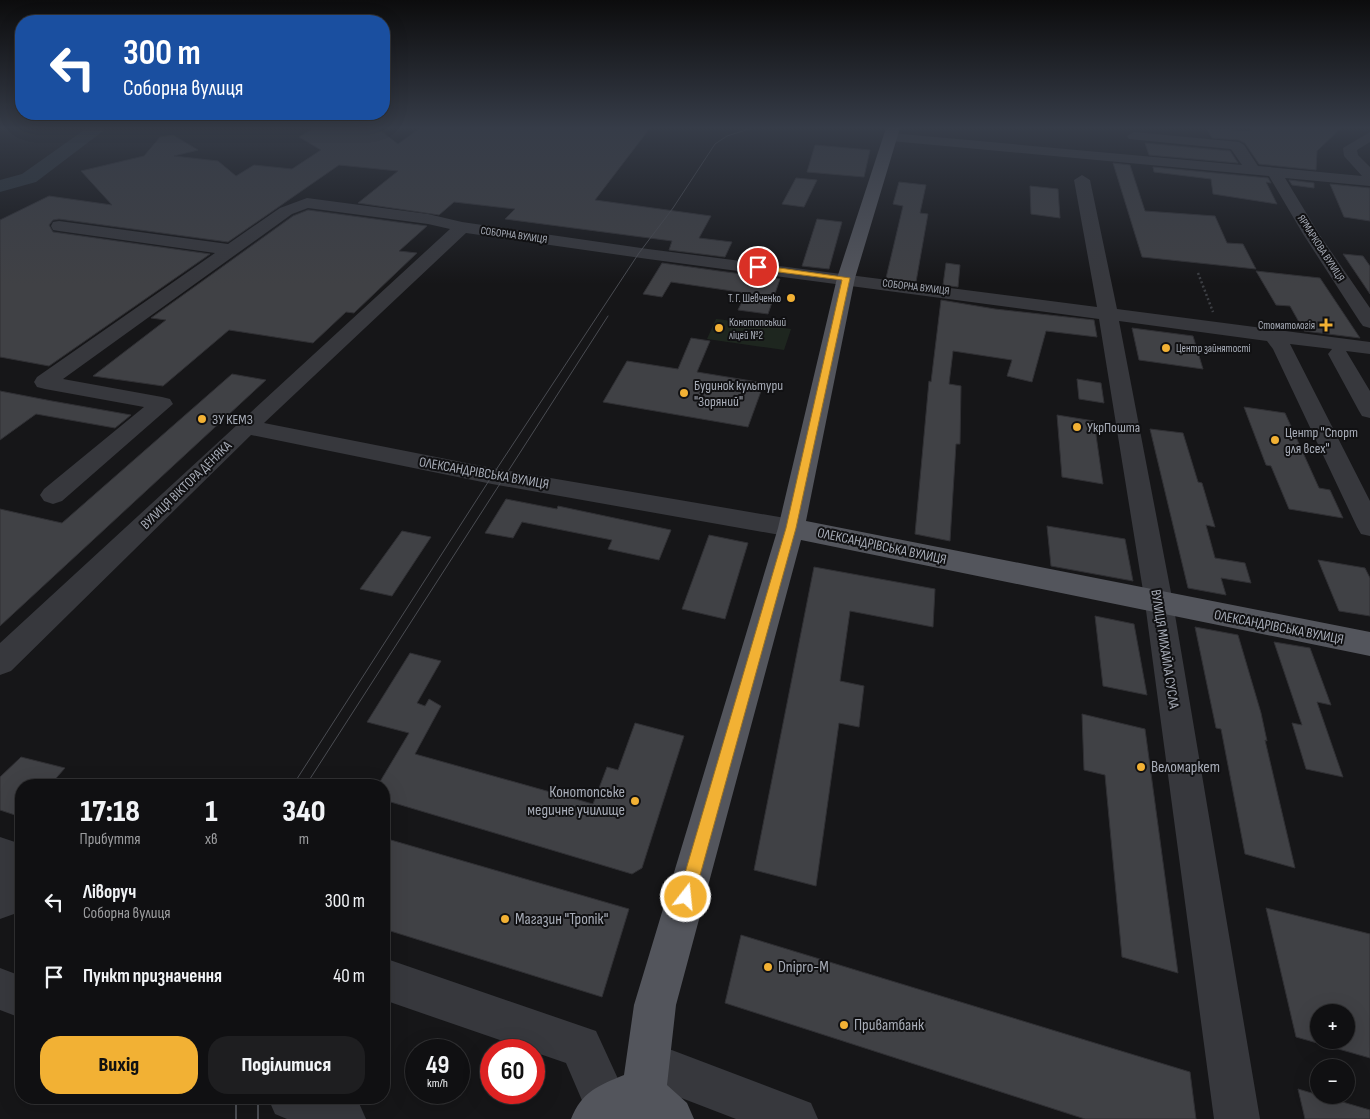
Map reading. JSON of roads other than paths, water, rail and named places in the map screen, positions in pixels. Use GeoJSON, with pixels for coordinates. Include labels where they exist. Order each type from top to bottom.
{"type":"FeatureCollection","features":[{"type":"Feature","properties":{"kind":"main road"},"geometry":{"type":"LineString","coordinates":[[633,1100],[655,1006],[791,528],[846,278],[877,180]]}},
{"type":"Feature","properties":{"kind":"main road","name":"ОЛЕКСАНДРІВСЬКА ВУЛИЦЯ"},"geometry":{"type":"LineString","coordinates":[[791,528],[1370,644]]}},
{"type":"Feature","properties":{"kind":"street","name":"ВУЛИЦЯ МИХАЙЛА СУСЛА"},"geometry":{"type":"LineString","coordinates":[[1082,180],[1108,312],[1159,603],[1237,1119]]}},
{"type":"Feature","properties":{"kind":"street","name":"ЯРМАРКОВА ВУЛИЦЯ"},"geometry":{"type":"LineString","coordinates":[[1279,180],[1311,234],[1370,322]]}},
{"type":"Feature","properties":{"kind":"street","name":"СОБОРНА ВУЛИЦЯ"},"geometry":{"type":"LineString","coordinates":[[53,495],[162,404],[45,382],[286,211],[307,203],[648,254],[1108,312],[1370,348]]}},
{"type":"Feature","properties":{"kind":"street"},"geometry":{"type":"LineString","coordinates":[[59,226],[231,250]]}},
{"type":"Feature","properties":{"kind":"street","name":"ВУЛИЦЯ ВІКТОРА ДЕНЯКА"},"geometry":{"type":"LineString","coordinates":[[0,662],[246,427],[462,227]]}},
{"type":"Feature","properties":{"kind":"street"},"geometry":{"type":"LineString","coordinates":[[1272,334],[1283,348],[1360,489],[1370,527]]}},
{"type":"Feature","properties":{"kind":"street"},"geometry":{"type":"LineString","coordinates":[[1338,354],[1370,411]]}},
{"type":"Feature","properties":{"kind":"street","name":"ОЛЕКСАНДРІВСЬКА ВУЛИЦЯ"},"geometry":{"type":"LineString","coordinates":[[246,427],[492,476],[791,528]]}},
{"type":"Feature","properties":{"kind":"street"},"geometry":{"type":"LineString","coordinates":[[0,856],[15,861]]}},
{"type":"Feature","properties":{"kind":"street"},"geometry":{"type":"LineString","coordinates":[[0,900],[15,881]]}},
{"type":"Feature","properties":{"kind":"street"},"geometry":{"type":"LineString","coordinates":[[390,981],[582,1046],[633,1100],[795,1119]]}},
{"type":"Feature","properties":{"kind":"street"},"geometry":{"type":"LineString","coordinates":[[0,989],[15,995]]}},
{"type":"Feature","properties":{"kind":"street"},"geometry":{"type":"LineString","coordinates":[[306,1104],[343,1119]]}},
{"type":"Feature","properties":{"kind":"waterway"},"geometry":{"type":"LineString","coordinates":[[0,186],[21,180]]}},
{"type":"Feature","properties":{"kind":"tram line"},"geometry":{"type":"LineString","coordinates":[[297,779],[492,476],[639,253],[691,180]]}},
{"type":"Feature","properties":{"kind":"tram line"},"geometry":{"type":"LineString","coordinates":[[310,779],[608,316]]}},
{"type":"Feature","properties":{"kind":"tram line"},"geometry":{"type":"LineString","coordinates":[[236,1104],[236,1119]]}},
{"type":"Feature","properties":{"kind":"tram line"},"geometry":{"type":"LineString","coordinates":[[258,1104],[258,1119]]}},
{"type":"Feature","properties":{"kind":"place","name":"Т. Г. Шевченко"},"geometry":{"type":"Point","coordinates":[791,298]}},
{"type":"Feature","properties":{"kind":"place","name":"Стоматологія"},"geometry":{"type":"Point","coordinates":[1326,325]}},
{"type":"Feature","properties":{"kind":"place","name":"Конотопський ліцей №2"},"geometry":{"type":"Point","coordinates":[719,328]}},
{"type":"Feature","properties":{"kind":"place","name":"Центр зайнятості"},"geometry":{"type":"Point","coordinates":[1166,348]}},
{"type":"Feature","properties":{"kind":"place","name":"Будинок культури \"Зоряний\""},"geometry":{"type":"Point","coordinates":[684,393]}},
{"type":"Feature","properties":{"kind":"place","name":"ЗУ КЕМЗ"},"geometry":{"type":"Point","coordinates":[202,419]}},
{"type":"Feature","properties":{"kind":"place","name":"УкрПошта"},"geometry":{"type":"Point","coordinates":[1077,427]}},
{"type":"Feature","properties":{"kind":"place","name":"Центр \"Спорт для всех\""},"geometry":{"type":"Point","coordinates":[1275,440]}},
{"type":"Feature","properties":{"kind":"place","name":"Веломаркет"},"geometry":{"type":"Point","coordinates":[1141,767]}},
{"type":"Feature","properties":{"kind":"place","name":"Конотопське медичне училище"},"geometry":{"type":"Point","coordinates":[635,801]}},
{"type":"Feature","properties":{"kind":"place","name":"Магазин \"Тропік\""},"geometry":{"type":"Point","coordinates":[505,919]}},
{"type":"Feature","properties":{"kind":"place","name":"Dnipro-M"},"geometry":{"type":"Point","coordinates":[768,967]}},
{"type":"Feature","properties":{"kind":"place","name":"Приватбанк"},"geometry":{"type":"Point","coordinates":[844,1025]}}]}
